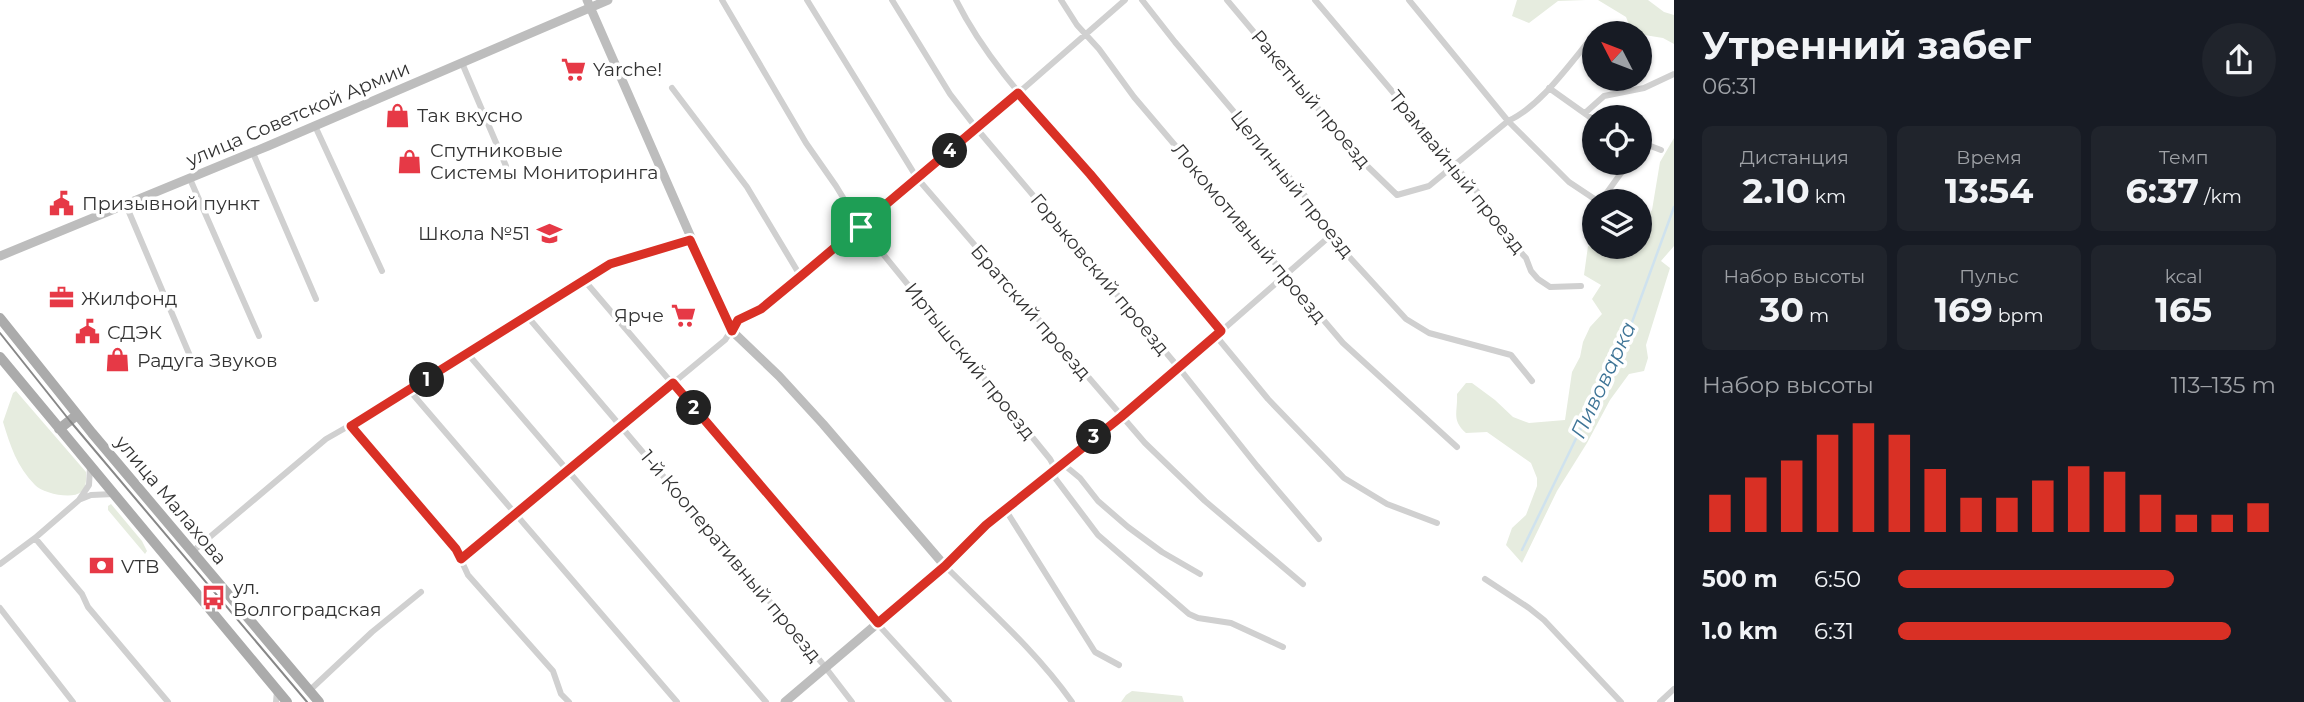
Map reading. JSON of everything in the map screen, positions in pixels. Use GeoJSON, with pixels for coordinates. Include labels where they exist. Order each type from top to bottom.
{"type":"FeatureCollection","features":[{"type":"Feature","properties":{"kind":"main road","name":"улица Малахова"},"geometry":{"type":"LineString","coordinates":[[0,317],[77,415],[319,702]]}},
{"type":"Feature","properties":{"kind":"main road","name":"улица Малахова"},"geometry":{"type":"LineString","coordinates":[[0,357],[287,702]]}},
{"type":"Feature","properties":{"kind":"main road"},"geometry":{"type":"LineString","coordinates":[[60,429],[77,415]]}},
{"type":"Feature","properties":{"kind":"street","name":"улица Советской Армии"},"geometry":{"type":"LineString","coordinates":[[0,256],[253,153],[462,63],[589,4],[608,0]]}},
{"type":"Feature","properties":{"kind":"street","name":"Иртышский проезд"},"geometry":{"type":"LineString","coordinates":[[722,0],[806,144],[861,227],[1050,458],[1056,470],[1055,478],[1098,536],[1189,614],[1231,623],[1283,647]]}},
{"type":"Feature","properties":{"kind":"street","name":"Братский проезд"},"geometry":{"type":"LineString","coordinates":[[807,0],[917,178],[1121,417],[1205,501],[1303,584]]}},
{"type":"Feature","properties":{"kind":"street","name":"Горьковский проезд"},"geometry":{"type":"LineString","coordinates":[[892,0],[950,94],[977,130],[1179,368],[1319,539]]}},
{"type":"Feature","properties":{"kind":"street"},"geometry":{"type":"LineString","coordinates":[[956,0],[985,50],[1018,93],[1090,174],[1219,334],[1238,365],[1279,412],[1344,478],[1387,504],[1437,523]]}},
{"type":"Feature","properties":{"kind":"street","name":"Локомотивный проезд"},"geometry":{"type":"LineString","coordinates":[[1061,0],[1085,34],[1284,276],[1343,343],[1457,447]]}},
{"type":"Feature","properties":{"kind":"street"},"geometry":{"type":"LineString","coordinates":[[461,559],[724,340],[738,320],[761,309],[861,227],[1125,0]]}},
{"type":"Feature","properties":{"kind":"street","name":"Целинный проезд"},"geometry":{"type":"LineString","coordinates":[[1142,0],[1308,199],[1327,227],[1329,236],[1406,319],[1429,333],[1511,355],[1532,381]]}},
{"type":"Feature","properties":{"kind":"street","name":"Ракетный проезд"},"geometry":{"type":"LineString","coordinates":[[1227,0],[1363,162],[1397,195],[1429,186],[1455,164]]}},
{"type":"Feature","properties":{"kind":"street","name":"Трамвайный проезд"},"geometry":{"type":"LineString","coordinates":[[1315,0],[1490,207],[1503,235],[1526,258],[1531,271],[1538,279],[1550,287],[1581,286]]}},
{"type":"Feature","properties":{"kind":"street"},"geometry":{"type":"LineString","coordinates":[[1409,0],[1508,121],[1569,182],[1596,200],[1603,198],[1620,175]]}},
{"type":"Feature","properties":{"kind":"street"},"geometry":{"type":"LineString","coordinates":[[589,4],[732,331],[779,376],[823,424],[945,566],[1021,641],[1072,702]]}},
{"type":"Feature","properties":{"kind":"street"},"geometry":{"type":"LineString","coordinates":[[1455,164],[1508,121],[1520,116],[1549,88],[1582,50]]}},
{"type":"Feature","properties":{"kind":"street"},"geometry":{"type":"LineString","coordinates":[[462,63],[506,166]]}},
{"type":"Feature","properties":{"kind":"street"},"geometry":{"type":"LineString","coordinates":[[1594,105],[1604,96],[1644,88],[1674,74]]}},
{"type":"Feature","properties":{"kind":"street"},"geometry":{"type":"LineString","coordinates":[[672,88],[747,187],[801,276]]}},
{"type":"Feature","properties":{"kind":"street"},"geometry":{"type":"LineString","coordinates":[[1549,88],[1582,111]]}},
{"type":"Feature","properties":{"kind":"street"},"geometry":{"type":"LineString","coordinates":[[315,126],[382,271]]}},
{"type":"Feature","properties":{"kind":"street"},"geometry":{"type":"LineString","coordinates":[[1652,147],[1661,150]]}},
{"type":"Feature","properties":{"kind":"street"},"geometry":{"type":"LineString","coordinates":[[253,153],[316,299]]}},
{"type":"Feature","properties":{"kind":"street"},"geometry":{"type":"LineString","coordinates":[[190,179],[259,336]]}},
{"type":"Feature","properties":{"kind":"street"},"geometry":{"type":"LineString","coordinates":[[126,205],[190,356]]}},
{"type":"Feature","properties":{"kind":"street"},"geometry":{"type":"LineString","coordinates":[[785,702],[945,566],[1005,509],[1121,417],[1329,236]]}},
{"type":"Feature","properties":{"kind":"street"},"geometry":{"type":"LineString","coordinates":[[192,552],[326,439],[410,391],[584,280],[617,262],[690,240]]}},
{"type":"Feature","properties":{"kind":"street"},"geometry":{"type":"LineString","coordinates":[[584,280],[949,702]]}},
{"type":"Feature","properties":{"kind":"street","name":"1-й Кооперативный проезд"},"geometry":{"type":"LineString","coordinates":[[527,316],[852,702]]}},
{"type":"Feature","properties":{"kind":"street"},"geometry":{"type":"LineString","coordinates":[[467,353],[766,702]]}},
{"type":"Feature","properties":{"kind":"street"},"geometry":{"type":"LineString","coordinates":[[410,391],[677,702]]}},
{"type":"Feature","properties":{"kind":"street"},"geometry":{"type":"LineString","coordinates":[[351,426],[456,549],[468,575],[553,671],[561,694],[569,702]]}},
{"type":"Feature","properties":{"kind":"street"},"geometry":{"type":"LineString","coordinates":[[1063,464],[1080,478],[1098,501],[1128,527],[1162,552],[1200,574]]}},
{"type":"Feature","properties":{"kind":"street"},"geometry":{"type":"LineString","coordinates":[[0,564],[79,500],[89,485],[90,465]]}},
{"type":"Feature","properties":{"kind":"street"},"geometry":{"type":"LineString","coordinates":[[79,500],[91,495],[114,494]]}},
{"type":"Feature","properties":{"kind":"street"},"geometry":{"type":"LineString","coordinates":[[1005,509],[1095,652],[1119,665]]}},
{"type":"Feature","properties":{"kind":"street"},"geometry":{"type":"LineString","coordinates":[[35,538],[82,594],[88,607],[168,702]]}},
{"type":"Feature","properties":{"kind":"street"},"geometry":{"type":"LineString","coordinates":[[1485,579],[1544,620],[1620,702]]}},
{"type":"Feature","properties":{"kind":"street"},"geometry":{"type":"LineString","coordinates":[[309,691],[372,632],[421,592]]}},
{"type":"Feature","properties":{"kind":"street"},"geometry":{"type":"LineString","coordinates":[[0,608],[73,702]]}},
{"type":"Feature","properties":{"kind":"street"},"geometry":{"type":"LineString","coordinates":[[1660,702],[1674,689]]}},
{"type":"Feature","properties":{"kind":"street"},"geometry":{"type":"LineString","coordinates":[[276,702],[277,691]]}},
{"type":"Feature","properties":{"kind":"shaded area"},"geometry":{"type":"Polygon","coordinates":[[[1517,0],[1586,0],[1558,1],[1529,23],[1512,16],[1517,0]]]}},
{"type":"Feature","properties":{"kind":"shaded area"},"geometry":{"type":"Polygon","coordinates":[[[1598,0],[1648,0],[1664,12],[1674,15],[1674,44],[1652,36],[1652,21],[1628,21],[1626,17],[1598,0]]]}},
{"type":"Feature","properties":{"kind":"shaded area"},"geometry":{"type":"Polygon","coordinates":[[[1674,138],[1674,246],[1661,261],[1670,268],[1646,345],[1648,358],[1644,371],[1629,374],[1610,400],[1557,491],[1522,563],[1506,545],[1512,528],[1526,515],[1537,486],[1537,478],[1531,463],[1487,432],[1466,433],[1461,428],[1456,415],[1457,394],[1466,383],[1472,383],[1513,417],[1529,423],[1565,420],[1572,372],[1590,327],[1602,314],[1592,299],[1601,285],[1584,275],[1586,259],[1652,259],[1652,210],[1660,162],[1674,138]]]}},
{"type":"Feature","properties":{"kind":"shaded area"},"geometry":{"type":"Polygon","coordinates":[[[16,391],[86,472],[85,485],[81,492],[64,495],[44,491],[23,471],[3,422],[16,391]]]}},
{"type":"Feature","properties":{"kind":"shaded area"},"geometry":{"type":"Polygon","coordinates":[[[111,504],[142,541],[147,551],[145,554],[108,510],[111,504]]]}},
{"type":"Feature","properties":{"kind":"shaded area"},"geometry":{"type":"Polygon","coordinates":[[[1132,691],[1182,696],[1184,702],[1121,702],[1132,691]]]}},
{"type":"Feature","properties":{"kind":"waterway","name":"Пивоварка"},"geometry":{"type":"LineString","coordinates":[[1522,550],[1631,325],[1674,207]]}},
{"type":"Feature","properties":{"kind":"tram line"},"geometry":{"type":"LineString","coordinates":[[0,333],[70,421],[307,702]]}},
{"type":"Feature","properties":{"kind":"place","name":"Yarche!"},"geometry":{"type":"Point","coordinates":[573,69]}},
{"type":"Feature","properties":{"kind":"place","name":"Так вкусно"},"geometry":{"type":"Point","coordinates":[397,115]}},
{"type":"Feature","properties":{"kind":"place","name":"Спутниковые Системы Мониторинга"},"geometry":{"type":"Point","coordinates":[410,161]}},
{"type":"Feature","properties":{"kind":"place","name":"Призывной пункт"},"geometry":{"type":"Point","coordinates":[62,203]}},
{"type":"Feature","properties":{"kind":"place","name":"Школа №51"},"geometry":{"type":"Point","coordinates":[550,233]}},
{"type":"Feature","properties":{"kind":"place","name":"Жилфонд"},"geometry":{"type":"Point","coordinates":[61,298]}},
{"type":"Feature","properties":{"kind":"place","name":"Ярче"},"geometry":{"type":"Point","coordinates":[684,315]}},
{"type":"Feature","properties":{"kind":"place","name":"СДЭК"},"geometry":{"type":"Point","coordinates":[87,332]}},
{"type":"Feature","properties":{"kind":"place","name":"Радуга Звуков"},"geometry":{"type":"Point","coordinates":[117,360]}},
{"type":"Feature","properties":{"kind":"place","name":"VTB"},"geometry":{"type":"Point","coordinates":[101,566]}},
{"type":"Feature","properties":{"kind":"place","name":"ул. Волгоградская"},"geometry":{"type":"Point","coordinates":[213,598]}},
{"type":"Feature","properties":{"kind":"route"},"geometry":{"type":"LineString","coordinates":[[1018,93],[1090,174],[1221,331],[1121,417],[986,525],[945,566],[878,623],[673,383],[461,559],[456,549],[351,426],[610,264],[690,240],[732,331],[738,320],[761,309],[861,227],[1018,93]]}}]}
